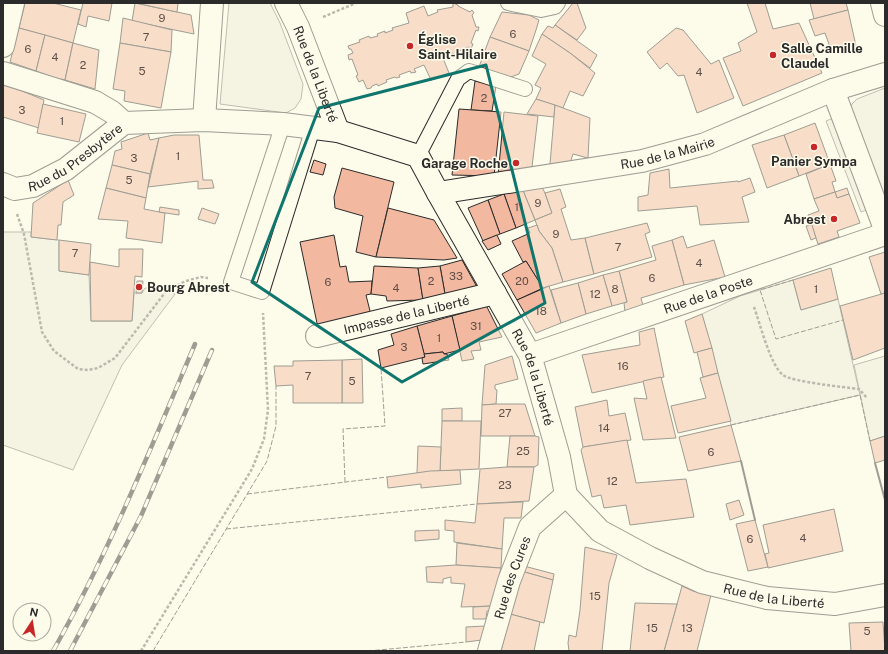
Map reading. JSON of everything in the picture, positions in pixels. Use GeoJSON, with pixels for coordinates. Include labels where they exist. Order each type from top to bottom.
{"type":"FeatureCollection","features":[{"type":"Feature","properties":{"kind":"street"},"geometry":{"type":"LineString","coordinates":[[3,46],[13,3]]}},
{"type":"Feature","properties":{"kind":"street"},"geometry":{"type":"LineString","coordinates":[[204,120],[212,3]]}},
{"type":"Feature","properties":{"kind":"street","name":"Rue de la Liberté"},"geometry":{"type":"LineString","coordinates":[[286,3],[298,27],[338,131],[418,156],[530,355],[558,457],[566,495],[600,531],[650,558],[702,582],[767,598],[835,604],[885,595]]}},
{"type":"Feature","properties":{"kind":"street"},"geometry":{"type":"LineString","coordinates":[[882,3],[885,16]]}},
{"type":"Feature","properties":{"kind":"street"},"geometry":{"type":"LineString","coordinates":[[3,73],[95,102],[112,112],[124,123]]}},
{"type":"Feature","properties":{"kind":"street","name":"Rue de la Mairie"},"geometry":{"type":"LineString","coordinates":[[438,193],[642,161],[705,144],[833,90],[885,74]]}},
{"type":"Feature","properties":{"kind":"street"},"geometry":{"type":"LineString","coordinates":[[833,90],[885,229]]}},
{"type":"Feature","properties":{"kind":"street","name":"Rue du Presbytère"},"geometry":{"type":"LineString","coordinates":[[11,194],[33,186],[66,169],[124,123],[204,120],[283,124],[338,131]]}},
{"type":"Feature","properties":{"kind":"street","name":"Rue de la Poste"},"geometry":{"type":"LineString","coordinates":[[530,355],[885,234]]}},
{"type":"Feature","properties":{"kind":"street","name":"Impasse de la Liberté"},"geometry":{"type":"LineString","coordinates":[[317,336],[495,293]]}},
{"type":"Feature","properties":{"kind":"street","name":"Rue des Cures"},"geometry":{"type":"LineString","coordinates":[[489,651],[509,582],[530,527],[566,495]]}},
{"type":"Feature","properties":{"kind":"lane"},"geometry":{"type":"LineString","coordinates":[[508,3],[541,10],[554,7],[558,3]]}},
{"type":"Feature","properties":{"kind":"lane"},"geometry":{"type":"LineString","coordinates":[[418,156],[458,79],[469,71],[525,89]]}},
{"type":"Feature","properties":{"kind":"lane"},"geometry":{"type":"LineString","coordinates":[[283,124],[231,282],[262,292],[313,128]]}},
{"type":"Feature","properties":{"kind":"path"},"geometry":{"type":"LineString","coordinates":[[298,27],[356,3]]}},
{"type":"Feature","properties":{"kind":"path"},"geometry":{"type":"LineString","coordinates":[[11,194],[24,234],[42,332],[54,351],[78,369],[88,370],[98,368],[115,358],[167,290],[186,281],[201,277],[231,282]]}},
{"type":"Feature","properties":{"kind":"path"},"geometry":{"type":"LineString","coordinates":[[746,282],[774,364],[783,375],[800,380],[859,389],[866,398]]}},
{"type":"Feature","properties":{"kind":"path"},"geometry":{"type":"LineString","coordinates":[[141,651],[252,469],[264,439],[268,410],[262,292]]}},
{"type":"Feature","properties":{"kind":"highlighted area"},"geometry":{"type":"Polygon","coordinates":[[[486,65],[545,303],[402,382],[252,282],[319,108],[486,65]]]}},
{"type":"Feature","properties":{"kind":"shaded area"},"geometry":{"type":"Polygon","coordinates":[[[229,3],[270,3],[280,23],[303,84],[301,99],[295,108],[286,113],[220,104],[229,3]]]}},
{"type":"Feature","properties":{"kind":"shaded area"},"geometry":{"type":"Polygon","coordinates":[[[885,88],[885,205],[850,109],[852,104],[857,99],[885,88]]]}},
{"type":"Feature","properties":{"kind":"shaded area"},"geometry":{"type":"Polygon","coordinates":[[[836,117],[872,208],[861,212],[826,121],[836,117]]]}},
{"type":"Feature","properties":{"kind":"shaded area"},"geometry":{"type":"Polygon","coordinates":[[[3,232],[31,232],[31,237],[59,240],[59,271],[89,275],[91,321],[132,321],[134,293],[142,293],[145,288],[167,290],[175,294],[122,365],[73,470],[3,445],[3,232]]]}},
{"type":"Feature","properties":{"kind":"shaded area"},"geometry":{"type":"Polygon","coordinates":[[[793,280],[801,310],[838,299],[860,395],[731,425],[702,314],[740,296],[793,280]]]}},
{"type":"Feature","properties":{"kind":"shaded area"},"geometry":{"type":"Polygon","coordinates":[[[885,356],[885,436],[870,441],[854,365],[885,356]]]}},
{"type":"Feature","properties":{"kind":"building"},"geometry":{"type":"Polygon","coordinates":[[[25,3],[53,3],[81,10],[73,43],[19,28],[25,3]]]}},
{"type":"Feature","properties":{"kind":"building"},"geometry":{"type":"Polygon","coordinates":[[[83,3],[112,3],[109,21],[88,16],[86,27],[78,24],[83,3]]]}},
{"type":"Feature","properties":{"kind":"building"},"geometry":{"type":"Polygon","coordinates":[[[135,3],[191,15],[194,34],[132,21],[135,3]]]}},
{"type":"Feature","properties":{"kind":"building"},"geometry":{"type":"Polygon","coordinates":[[[136,3],[178,3],[177,12],[136,3]]]}},
{"type":"Feature","properties":{"kind":"building","name":"Église Saint-Hilaire"},"geometry":{"type":"Polygon","coordinates":[[[453,3],[470,12],[472,10],[474,13],[472,15],[476,27],[479,27],[478,31],[476,30],[471,43],[473,44],[471,49],[468,47],[459,51],[460,54],[455,56],[453,53],[443,58],[449,73],[431,80],[424,65],[414,69],[416,72],[411,73],[410,71],[399,75],[400,77],[386,80],[387,82],[378,86],[377,84],[371,88],[367,89],[363,80],[359,82],[352,59],[349,60],[348,55],[353,53],[348,46],[360,42],[359,40],[369,36],[370,38],[378,36],[377,34],[385,31],[385,33],[393,30],[392,28],[409,23],[406,13],[424,6],[428,16],[438,12],[437,10],[453,7],[453,3]]]}},
{"type":"Feature","properties":{"kind":"building"},"geometry":{"type":"Polygon","coordinates":[[[573,3],[577,3],[586,28],[577,40],[555,25],[573,3]]]}},
{"type":"Feature","properties":{"kind":"building","name":"Salle Camille Claudel"},"geometry":{"type":"Polygon","coordinates":[[[747,3],[765,3],[773,29],[799,23],[822,73],[743,106],[723,58],[741,51],[738,43],[757,32],[747,3]]]}},
{"type":"Feature","properties":{"kind":"building"},"geometry":{"type":"Polygon","coordinates":[[[810,3],[846,3],[848,10],[814,19],[810,3]]]}},
{"type":"Feature","properties":{"kind":"building"},"geometry":{"type":"Polygon","coordinates":[[[848,10],[856,46],[832,53],[825,33],[815,36],[809,20],[848,10]]]}},
{"type":"Feature","properties":{"kind":"building"},"geometry":{"type":"Polygon","coordinates":[[[502,12],[529,15],[539,20],[529,51],[490,37],[502,12]]]}},
{"type":"Feature","properties":{"kind":"building"},"geometry":{"type":"Polygon","coordinates":[[[123,18],[172,30],[171,52],[120,43],[123,18]]]}},
{"type":"Feature","properties":{"kind":"building"},"geometry":{"type":"Polygon","coordinates":[[[555,25],[597,55],[590,68],[542,34],[548,26],[553,28],[555,25]]]}},
{"type":"Feature","properties":{"kind":"building"},"geometry":{"type":"Polygon","coordinates":[[[19,28],[45,35],[36,71],[10,62],[19,28]]]}},
{"type":"Feature","properties":{"kind":"building"},"geometry":{"type":"Polygon","coordinates":[[[676,28],[683,30],[711,64],[719,60],[734,98],[697,113],[684,75],[678,76],[667,63],[660,69],[647,52],[676,28]]]}},
{"type":"Feature","properties":{"kind":"building"},"geometry":{"type":"Polygon","coordinates":[[[542,34],[570,53],[595,73],[583,96],[570,91],[563,108],[536,99],[541,88],[535,85],[546,64],[532,56],[542,34]]]}},
{"type":"Feature","properties":{"kind":"building"},"geometry":{"type":"Polygon","coordinates":[[[45,35],[73,43],[65,80],[61,79],[58,82],[47,75],[36,71],[45,35]]]}},
{"type":"Feature","properties":{"kind":"building"},"geometry":{"type":"Polygon","coordinates":[[[490,37],[529,51],[519,74],[508,78],[479,67],[490,37]]]}},
{"type":"Feature","properties":{"kind":"building"},"geometry":{"type":"Polygon","coordinates":[[[73,43],[99,50],[95,89],[65,80],[73,43]]]}},
{"type":"Feature","properties":{"kind":"building"},"geometry":{"type":"Polygon","coordinates":[[[120,43],[171,52],[161,108],[124,101],[125,91],[113,89],[120,43]]]}},
{"type":"Feature","properties":{"kind":"building"},"geometry":{"type":"Polygon","coordinates":[[[475,81],[496,86],[492,111],[471,110],[475,81]]]}},
{"type":"Feature","properties":{"kind":"building"},"geometry":{"type":"Polygon","coordinates":[[[3,83],[44,100],[39,128],[3,117],[3,83]]]}},
{"type":"Feature","properties":{"kind":"building"},"geometry":{"type":"Polygon","coordinates":[[[536,99],[555,105],[554,117],[527,114],[536,99]]]}},
{"type":"Feature","properties":{"kind":"building"},"geometry":{"type":"Polygon","coordinates":[[[43,104],[86,114],[79,142],[37,133],[43,104]]]}},
{"type":"Feature","properties":{"kind":"building"},"geometry":{"type":"Polygon","coordinates":[[[555,105],[590,118],[588,158],[573,154],[570,163],[550,164],[555,105]]]}},
{"type":"Feature","properties":{"kind":"building"},"geometry":{"type":"Polygon","coordinates":[[[459,109],[501,112],[494,176],[452,175],[459,109]]]}},
{"type":"Feature","properties":{"kind":"building"},"geometry":{"type":"Polygon","coordinates":[[[504,112],[538,116],[532,167],[498,176],[504,112]]]}},
{"type":"Feature","properties":{"kind":"building"},"geometry":{"type":"Polygon","coordinates":[[[815,123],[830,164],[799,176],[784,135],[815,123]]]}},
{"type":"Feature","properties":{"kind":"building"},"geometry":{"type":"Polygon","coordinates":[[[148,133],[150,140],[159,138],[150,174],[112,165],[115,151],[122,149],[121,142],[148,133]]]}},
{"type":"Feature","properties":{"kind":"building"},"geometry":{"type":"Polygon","coordinates":[[[174,135],[199,135],[203,180],[212,180],[214,188],[198,189],[198,181],[148,187],[159,138],[174,135]]]}},
{"type":"Feature","properties":{"kind":"building"},"geometry":{"type":"Polygon","coordinates":[[[784,135],[799,176],[767,188],[752,145],[784,135]]]}},
{"type":"Feature","properties":{"kind":"building"},"geometry":{"type":"Polygon","coordinates":[[[314,160],[326,164],[323,175],[310,172],[314,160]]]}},
{"type":"Feature","properties":{"kind":"building"},"geometry":{"type":"Polygon","coordinates":[[[830,164],[836,181],[832,182],[835,192],[814,199],[806,174],[830,164]]]}},
{"type":"Feature","properties":{"kind":"building"},"geometry":{"type":"Polygon","coordinates":[[[112,165],[150,174],[146,198],[106,188],[112,165]]]}},
{"type":"Feature","properties":{"kind":"building"},"geometry":{"type":"Polygon","coordinates":[[[342,168],[394,182],[376,257],[356,252],[363,216],[335,208],[334,197],[342,168]]]}},
{"type":"Feature","properties":{"kind":"building"},"geometry":{"type":"Polygon","coordinates":[[[669,169],[670,188],[738,182],[750,178],[755,192],[742,197],[749,222],[700,225],[697,206],[638,211],[638,197],[648,195],[650,173],[669,169]]]}},
{"type":"Feature","properties":{"kind":"building"},"geometry":{"type":"Polygon","coordinates":[[[68,180],[74,195],[63,202],[61,225],[58,225],[57,240],[31,237],[33,203],[68,180]]]}},
{"type":"Feature","properties":{"kind":"building"},"geometry":{"type":"Polygon","coordinates":[[[539,181],[552,213],[535,220],[522,188],[539,181]]]}},
{"type":"Feature","properties":{"kind":"building"},"geometry":{"type":"Polygon","coordinates":[[[106,188],[146,198],[144,209],[165,213],[162,243],[126,238],[128,221],[98,219],[106,188]]]}},
{"type":"Feature","properties":{"kind":"building"},"geometry":{"type":"Polygon","coordinates":[[[522,188],[535,220],[516,228],[504,194],[522,188]]]}},
{"type":"Feature","properties":{"kind":"building"},"geometry":{"type":"Polygon","coordinates":[[[847,188],[849,194],[837,198],[835,192],[847,188]]]}},
{"type":"Feature","properties":{"kind":"building"},"geometry":{"type":"Polygon","coordinates":[[[560,189],[566,207],[561,209],[571,240],[585,238],[594,274],[563,282],[552,248],[539,231],[535,220],[552,213],[545,193],[560,189]]]}},
{"type":"Feature","properties":{"kind":"building","name":"Abrest"},"geometry":{"type":"Polygon","coordinates":[[[835,192],[837,198],[849,194],[860,223],[837,231],[839,237],[818,244],[808,215],[819,211],[814,199],[835,192]]]}},
{"type":"Feature","properties":{"kind":"building"},"geometry":{"type":"Polygon","coordinates":[[[504,194],[516,228],[500,234],[488,200],[504,194]]]}},
{"type":"Feature","properties":{"kind":"building"},"geometry":{"type":"Polygon","coordinates":[[[488,200],[500,234],[483,241],[468,208],[488,200]]]}},
{"type":"Feature","properties":{"kind":"building"},"geometry":{"type":"Polygon","coordinates":[[[160,207],[179,210],[179,215],[159,212],[160,207]]]}},
{"type":"Feature","properties":{"kind":"building"},"geometry":{"type":"Polygon","coordinates":[[[202,208],[219,214],[215,224],[198,219],[202,208]]]}},
{"type":"Feature","properties":{"kind":"building"},"geometry":{"type":"Polygon","coordinates":[[[388,208],[434,220],[457,258],[444,260],[376,257],[388,208]]]}},
{"type":"Feature","properties":{"kind":"building"},"geometry":{"type":"Polygon","coordinates":[[[647,223],[650,232],[645,234],[652,257],[594,274],[585,238],[647,223]]]}},
{"type":"Feature","properties":{"kind":"building"},"geometry":{"type":"Polygon","coordinates":[[[537,225],[539,231],[552,248],[563,282],[543,288],[526,261],[523,262],[512,241],[530,233],[528,228],[537,225]]]}},
{"type":"Feature","properties":{"kind":"building"},"geometry":{"type":"Polygon","coordinates":[[[812,225],[816,238],[811,240],[806,226],[812,225]]]}},
{"type":"Feature","properties":{"kind":"building"},"geometry":{"type":"Polygon","coordinates":[[[334,235],[340,267],[346,266],[349,282],[372,281],[371,294],[366,295],[371,315],[318,328],[300,242],[334,235]]]}},
{"type":"Feature","properties":{"kind":"building"},"geometry":{"type":"Polygon","coordinates":[[[497,235],[501,244],[488,250],[482,241],[497,235]]]}},
{"type":"Feature","properties":{"kind":"building"},"geometry":{"type":"Polygon","coordinates":[[[683,236],[687,248],[714,240],[725,277],[684,285],[672,240],[683,236]]]}},
{"type":"Feature","properties":{"kind":"building"},"geometry":{"type":"Polygon","coordinates":[[[59,240],[91,244],[89,275],[59,271],[59,240]]]}},
{"type":"Feature","properties":{"kind":"building"},"geometry":{"type":"Polygon","coordinates":[[[672,240],[684,285],[641,298],[643,306],[625,312],[624,303],[627,302],[619,271],[656,260],[652,246],[672,240]]]}},
{"type":"Feature","properties":{"kind":"building"},"geometry":{"type":"Polygon","coordinates":[[[119,249],[143,249],[142,277],[135,276],[132,321],[91,321],[90,262],[119,267],[119,249]]]}},
{"type":"Feature","properties":{"kind":"building"},"geometry":{"type":"Polygon","coordinates":[[[885,252],[885,293],[881,294],[869,257],[885,252]]]}},
{"type":"Feature","properties":{"kind":"building"},"geometry":{"type":"Polygon","coordinates":[[[462,260],[477,287],[445,294],[440,266],[462,260]]]}},
{"type":"Feature","properties":{"kind":"building"},"geometry":{"type":"Polygon","coordinates":[[[526,261],[543,288],[517,300],[502,274],[526,261]]]}},
{"type":"Feature","properties":{"kind":"building"},"geometry":{"type":"Polygon","coordinates":[[[374,266],[418,268],[423,300],[387,301],[386,296],[371,294],[374,266]]]}},
{"type":"Feature","properties":{"kind":"building"},"geometry":{"type":"Polygon","coordinates":[[[440,266],[445,294],[423,300],[418,268],[440,266]]]}},
{"type":"Feature","properties":{"kind":"building"},"geometry":{"type":"Polygon","coordinates":[[[831,268],[838,299],[801,310],[793,280],[831,268]]]}},
{"type":"Feature","properties":{"kind":"building"},"geometry":{"type":"Polygon","coordinates":[[[619,271],[627,302],[612,306],[603,275],[619,271]]]}},
{"type":"Feature","properties":{"kind":"building"},"geometry":{"type":"Polygon","coordinates":[[[603,275],[612,306],[586,314],[578,283],[603,275]]]}},
{"type":"Feature","properties":{"kind":"building","name":"Bourg Abrest"},"geometry":{"type":"Polygon","coordinates":[[[137,281],[143,281],[142,293],[136,293],[137,281]]]}},
{"type":"Feature","properties":{"kind":"building"},"geometry":{"type":"Polygon","coordinates":[[[578,283],[586,314],[561,323],[551,290],[578,283]]]}},
{"type":"Feature","properties":{"kind":"building"},"geometry":{"type":"Polygon","coordinates":[[[549,286],[561,323],[536,333],[517,300],[549,286]]]}},
{"type":"Feature","properties":{"kind":"building"},"geometry":{"type":"Polygon","coordinates":[[[885,293],[885,348],[853,360],[840,306],[885,293]]]}},
{"type":"Feature","properties":{"kind":"building"},"geometry":{"type":"Polygon","coordinates":[[[485,303],[502,337],[479,342],[481,350],[471,351],[474,359],[462,361],[452,316],[481,308],[485,303]]]}},
{"type":"Feature","properties":{"kind":"building"},"geometry":{"type":"Polygon","coordinates":[[[702,314],[712,348],[694,353],[685,321],[702,314]]]}},
{"type":"Feature","properties":{"kind":"building"},"geometry":{"type":"Polygon","coordinates":[[[452,316],[460,350],[444,354],[443,352],[424,354],[417,326],[452,316]]]}},
{"type":"Feature","properties":{"kind":"building"},"geometry":{"type":"Polygon","coordinates":[[[417,326],[425,357],[381,368],[378,350],[394,345],[391,334],[417,326]]]}},
{"type":"Feature","properties":{"kind":"building"},"geometry":{"type":"Polygon","coordinates":[[[654,328],[664,377],[592,393],[582,355],[640,345],[639,332],[654,328]]]}},
{"type":"Feature","properties":{"kind":"building"},"geometry":{"type":"Polygon","coordinates":[[[712,348],[718,373],[703,377],[697,352],[712,348]]]}},
{"type":"Feature","properties":{"kind":"building"},"geometry":{"type":"Polygon","coordinates":[[[443,352],[444,354],[447,354],[449,360],[423,364],[422,358],[425,357],[424,354],[443,352]]]}},
{"type":"Feature","properties":{"kind":"building"},"geometry":{"type":"Polygon","coordinates":[[[512,356],[518,379],[495,385],[495,389],[497,390],[496,404],[482,405],[485,365],[512,356]]]}},
{"type":"Feature","properties":{"kind":"building"},"geometry":{"type":"Polygon","coordinates":[[[362,359],[363,403],[342,403],[342,360],[362,359]]]}},
{"type":"Feature","properties":{"kind":"building"},"geometry":{"type":"Polygon","coordinates":[[[342,360],[342,403],[293,403],[293,385],[276,386],[274,366],[293,366],[293,361],[342,360]]]}},
{"type":"Feature","properties":{"kind":"building"},"geometry":{"type":"Polygon","coordinates":[[[718,373],[731,421],[678,433],[671,406],[706,398],[700,378],[718,373]]]}},
{"type":"Feature","properties":{"kind":"building"},"geometry":{"type":"Polygon","coordinates":[[[661,377],[676,438],[643,440],[634,398],[647,399],[643,381],[661,377]]]}},
{"type":"Feature","properties":{"kind":"building"},"geometry":{"type":"Polygon","coordinates":[[[607,400],[609,416],[625,413],[631,440],[583,447],[575,407],[607,400]]]}},
{"type":"Feature","properties":{"kind":"building"},"geometry":{"type":"Polygon","coordinates":[[[525,404],[535,436],[481,436],[482,405],[525,404]]]}},
{"type":"Feature","properties":{"kind":"building"},"geometry":{"type":"Polygon","coordinates":[[[462,408],[462,421],[442,421],[442,409],[462,408]]]}},
{"type":"Feature","properties":{"kind":"building"},"geometry":{"type":"Polygon","coordinates":[[[442,421],[481,421],[479,469],[440,471],[442,421]]]}},
{"type":"Feature","properties":{"kind":"building"},"geometry":{"type":"Polygon","coordinates":[[[731,425],[741,461],[688,471],[679,437],[731,425]]]}},
{"type":"Feature","properties":{"kind":"building"},"geometry":{"type":"Polygon","coordinates":[[[510,436],[539,437],[538,465],[534,467],[507,467],[510,436]]]}},
{"type":"Feature","properties":{"kind":"building"},"geometry":{"type":"Polygon","coordinates":[[[885,436],[885,460],[875,463],[870,441],[885,436]]]}},
{"type":"Feature","properties":{"kind":"building"},"geometry":{"type":"Polygon","coordinates":[[[627,440],[636,483],[686,479],[694,517],[630,525],[626,505],[604,508],[601,495],[592,497],[581,450],[583,447],[627,440]]]}},
{"type":"Feature","properties":{"kind":"building"},"geometry":{"type":"Polygon","coordinates":[[[418,446],[441,447],[440,471],[417,473],[418,446]]]}},
{"type":"Feature","properties":{"kind":"building"},"geometry":{"type":"Polygon","coordinates":[[[534,467],[529,501],[477,504],[480,469],[534,467]]]}},
{"type":"Feature","properties":{"kind":"building"},"geometry":{"type":"Polygon","coordinates":[[[460,470],[461,484],[421,488],[421,484],[388,488],[387,477],[430,471],[460,470]]]}},
{"type":"Feature","properties":{"kind":"building"},"geometry":{"type":"Polygon","coordinates":[[[739,500],[744,515],[730,520],[726,504],[739,500]]]}},
{"type":"Feature","properties":{"kind":"building"},"geometry":{"type":"Polygon","coordinates":[[[523,502],[521,518],[504,518],[502,549],[454,542],[454,531],[445,530],[445,520],[475,523],[477,504],[523,502]]]}},
{"type":"Feature","properties":{"kind":"building"},"geometry":{"type":"Polygon","coordinates":[[[834,509],[843,551],[768,568],[765,554],[769,553],[763,525],[834,509]]]}},
{"type":"Feature","properties":{"kind":"building"},"geometry":{"type":"Polygon","coordinates":[[[755,520],[768,567],[748,571],[736,524],[755,520]]]}},
{"type":"Feature","properties":{"kind":"building"},"geometry":{"type":"Polygon","coordinates":[[[439,530],[439,539],[415,541],[415,531],[439,530]]]}},
{"type":"Feature","properties":{"kind":"building"},"geometry":{"type":"Polygon","coordinates":[[[457,543],[502,549],[501,568],[456,565],[457,543]]]}},
{"type":"Feature","properties":{"kind":"building"},"geometry":{"type":"Polygon","coordinates":[[[585,547],[617,555],[609,583],[602,651],[569,651],[569,635],[576,637],[580,610],[585,547]]]}},
{"type":"Feature","properties":{"kind":"building"},"geometry":{"type":"Polygon","coordinates":[[[456,565],[501,568],[492,606],[461,607],[465,584],[451,583],[451,577],[443,579],[443,583],[427,582],[426,567],[456,565]]]}},
{"type":"Feature","properties":{"kind":"building"},"geometry":{"type":"Polygon","coordinates":[[[524,566],[554,574],[553,580],[521,571],[524,566]]]}},
{"type":"Feature","properties":{"kind":"building"},"geometry":{"type":"Polygon","coordinates":[[[521,571],[553,580],[544,623],[510,614],[521,571]]]}},
{"type":"Feature","properties":{"kind":"building"},"geometry":{"type":"Polygon","coordinates":[[[682,586],[693,591],[711,595],[697,651],[664,651],[682,586]]]}},
{"type":"Feature","properties":{"kind":"building"},"geometry":{"type":"Polygon","coordinates":[[[635,603],[677,604],[664,651],[630,651],[635,603]]]}},
{"type":"Feature","properties":{"kind":"building"},"geometry":{"type":"Polygon","coordinates":[[[492,606],[490,610],[487,611],[486,619],[473,619],[473,607],[492,606]]]}},
{"type":"Feature","properties":{"kind":"building"},"geometry":{"type":"Polygon","coordinates":[[[510,614],[540,622],[534,651],[501,651],[510,614]]]}},
{"type":"Feature","properties":{"kind":"building"},"geometry":{"type":"Polygon","coordinates":[[[883,622],[885,651],[851,651],[849,623],[883,622]]]}},
{"type":"Feature","properties":{"kind":"building"},"geometry":{"type":"Polygon","coordinates":[[[485,626],[482,640],[466,642],[466,627],[485,626]]]}},
{"type":"Feature","properties":{"kind":"railway"},"geometry":{"type":"LineString","coordinates":[[53,651],[93,576],[111,538],[146,461],[195,344]]}},
{"type":"Feature","properties":{"kind":"railway"},"geometry":{"type":"LineString","coordinates":[[70,651],[141,516],[212,350]]}},
{"type":"Feature","properties":{"kind":"fence"},"geometry":{"type":"LineString","coordinates":[[793,280],[760,290],[776,339],[843,320]]}},
{"type":"Feature","properties":{"kind":"fence"},"geometry":{"type":"LineString","coordinates":[[345,482],[343,429],[385,426],[381,368]]}},
{"type":"Feature","properties":{"kind":"fence"},"geometry":{"type":"LineString","coordinates":[[153,651],[267,461],[276,426],[276,386]]}},
{"type":"Feature","properties":{"kind":"fence"},"geometry":{"type":"LineString","coordinates":[[731,425],[860,395],[870,441]]}},
{"type":"Feature","properties":{"kind":"fence"},"geometry":{"type":"LineString","coordinates":[[247,494],[387,477]]}},
{"type":"Feature","properties":{"kind":"fence"},"geometry":{"type":"LineString","coordinates":[[226,529],[477,504]]}},
{"type":"Feature","properties":{"kind":"fence"},"geometry":{"type":"LineString","coordinates":[[368,651],[466,642]]}},
{"type":"Feature","properties":{"kind":"wall"},"geometry":{"type":"LineString","coordinates":[[741,461],[755,520]]}},
{"type":"Feature","properties":{"kind":"wall"},"geometry":{"type":"LineString","coordinates":[[875,463],[885,500]]}},
{"type":"Feature","properties":{"kind":"place","name":"Église Saint-Hilaire"},"geometry":{"type":"Point","coordinates":[410,46]}},
{"type":"Feature","properties":{"kind":"place","name":"Salle Camille Claudel"},"geometry":{"type":"Point","coordinates":[773,55]}},
{"type":"Feature","properties":{"kind":"place","name":"Panier Sympa"},"geometry":{"type":"Point","coordinates":[814,147]}},
{"type":"Feature","properties":{"kind":"place","name":"Garage Roche"},"geometry":{"type":"Point","coordinates":[516,163]}},
{"type":"Feature","properties":{"kind":"place","name":"Abrest"},"geometry":{"type":"Point","coordinates":[834,219]}},
{"type":"Feature","properties":{"kind":"place","name":"Bourg Abrest"},"geometry":{"type":"Point","coordinates":[139,287]}}]}
